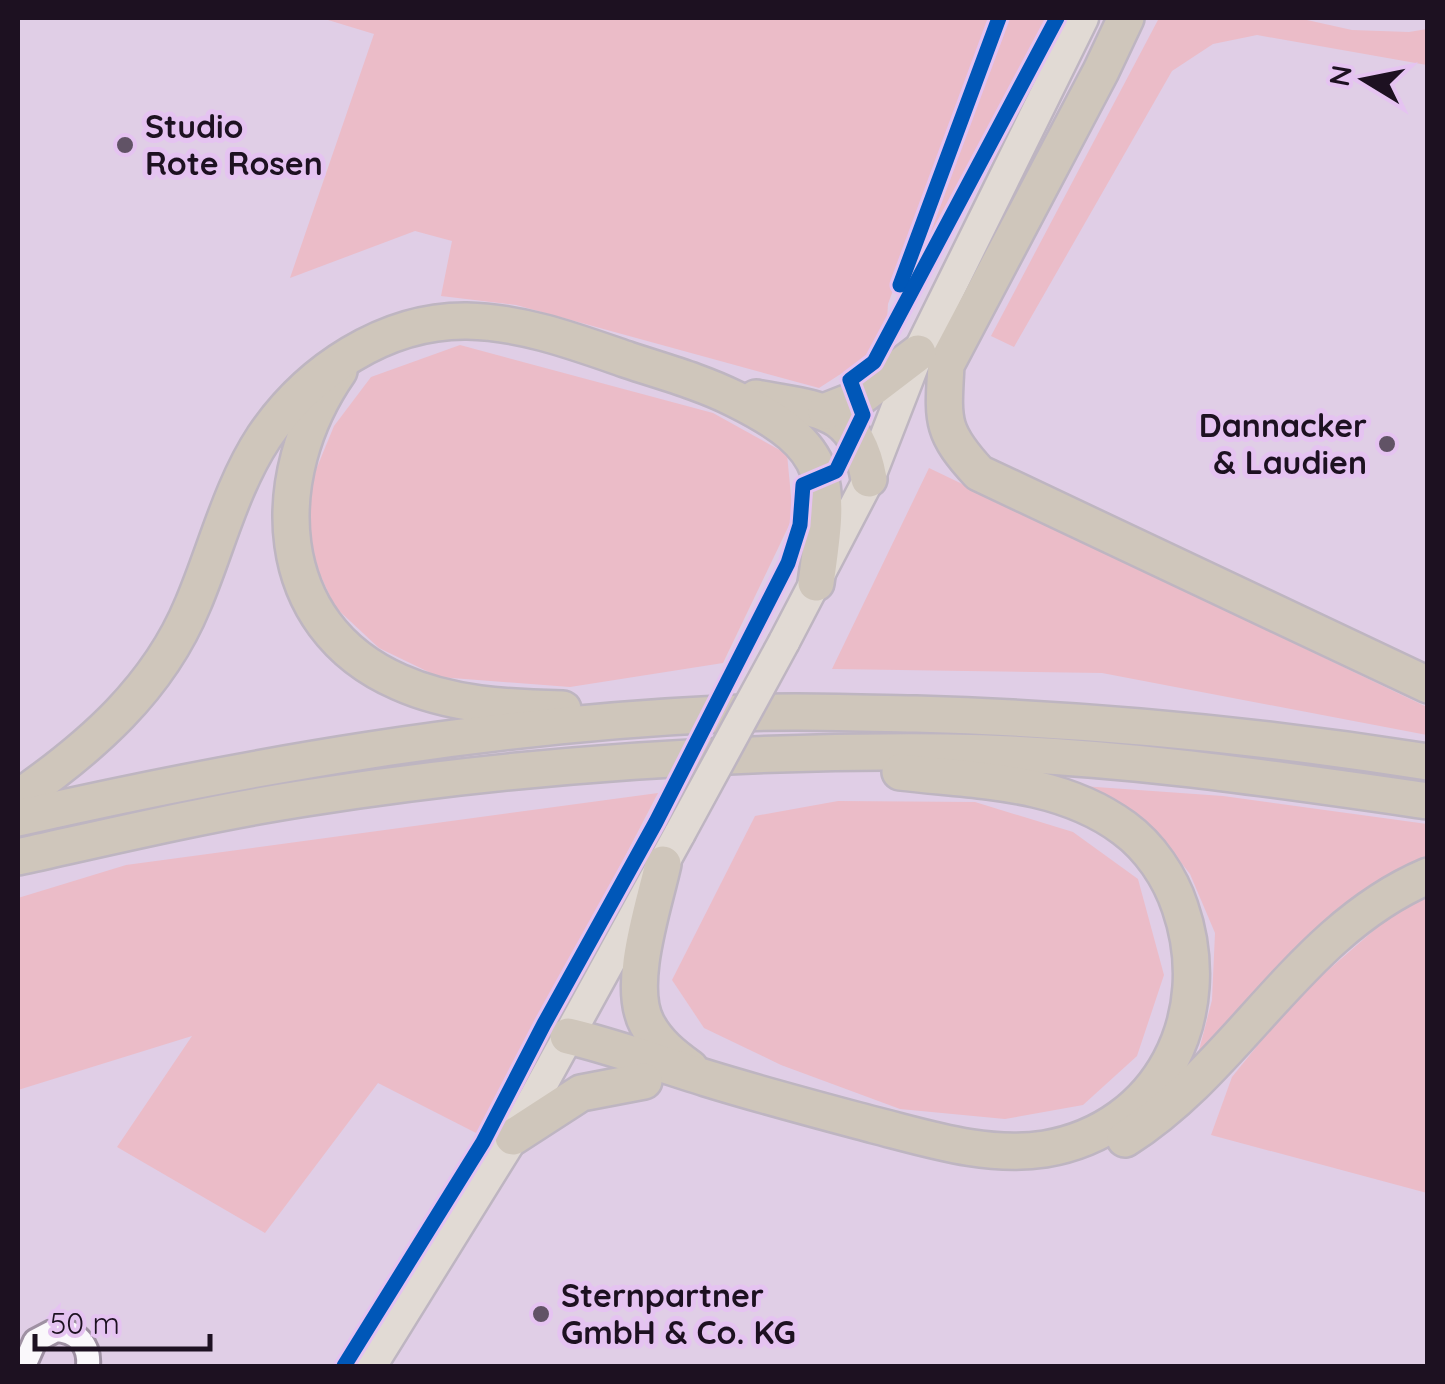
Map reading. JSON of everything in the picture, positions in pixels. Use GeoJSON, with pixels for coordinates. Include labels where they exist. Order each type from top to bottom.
{"type":"FeatureCollection","features":[{"type":"Feature","properties":{"kind":"highway"},"geometry":{"type":"LineString","coordinates":[[826,411],[932,359],[1102,71],[1126,18]]}},
{"type":"Feature","properties":{"kind":"highway"},"geometry":{"type":"LineString","coordinates":[[18,798],[96,738],[136,698],[166,656],[192,608],[242,480],[262,440],[290,402],[317,376],[350,354],[432,325],[480,322],[554,334],[720,392],[775,418],[797,436],[822,476],[824,530],[816,582]]}},
{"type":"Feature","properties":{"kind":"highway"},"geometry":{"type":"LineString","coordinates":[[350,354],[329,385],[307,430],[294,472],[290,508],[291,544],[301,579],[338,640],[365,663],[398,682],[434,694],[517,708],[614,709],[642,720]]}},
{"type":"Feature","properties":{"kind":"highway"},"geometry":{"type":"LineString","coordinates":[[932,359],[944,419],[954,446],[979,473],[1428,685]]}},
{"type":"Feature","properties":{"kind":"highway"},"geometry":{"type":"LineString","coordinates":[[720,392],[826,411],[856,434],[869,479]]}},
{"type":"Feature","properties":{"kind":"highway"},"geometry":{"type":"LineString","coordinates":[[18,818],[190,779],[405,745],[642,720],[792,711],[1110,722],[1312,743],[1428,762]]}},
{"type":"Feature","properties":{"kind":"highway"},"geometry":{"type":"LineString","coordinates":[[18,856],[196,817],[408,783],[779,754],[950,752],[1106,762],[1210,770],[1428,801]]}},
{"type":"Feature","properties":{"kind":"highway"},"geometry":{"type":"LineString","coordinates":[[568,1036],[605,1044],[703,1078],[961,1146],[1008,1152],[1076,1140],[1133,1109],[1156,1085],[1176,1052],[1188,1015],[1194,970],[1187,926],[1174,891],[1155,859],[1128,830],[1096,809],[1029,786],[807,762],[779,754]]}},
{"type":"Feature","properties":{"kind":"highway"},"geometry":{"type":"LineString","coordinates":[[672,848],[641,968],[639,996],[645,1020],[656,1038],[703,1078]]}},
{"type":"Feature","properties":{"kind":"highway"},"geometry":{"type":"LineString","coordinates":[[568,1036],[608,1066],[644,1081],[958,1160],[1005,1167],[1047,1165],[1114,1146],[1150,1124],[1177,1101],[1334,934],[1398,889],[1428,876]]}},
{"type":"Feature","properties":{"kind":"highway"},"geometry":{"type":"LineString","coordinates":[[507,1146],[581,1092],[644,1081]]}},
{"type":"Feature","properties":{"kind":"main road"},"geometry":{"type":"LineString","coordinates":[[372,1366],[507,1146],[816,582],[932,359],[1083,18]]}},
{"type":"Feature","properties":{"kind":"street"},"geometry":{"type":"LineString","coordinates":[[24,1366],[35,1341],[64,1330],[79,1338],[88,1352],[88,1366]]}},
{"type":"Feature","properties":{"kind":"shaded area"},"geometry":{"type":"Polygon","coordinates":[[[329,18],[993,18],[888,304],[886,336],[867,357],[819,388],[516,305],[441,296],[452,241],[415,231],[290,278],[374,34],[329,18]]]}},
{"type":"Feature","properties":{"kind":"shaded area"},"geometry":{"type":"Polygon","coordinates":[[[1004,18],[1051,18],[902,299],[901,297],[1004,18]]]}},
{"type":"Feature","properties":{"kind":"shaded area"},"geometry":{"type":"Polygon","coordinates":[[[1159,18],[1298,18],[1352,30],[1427,29],[1427,65],[1257,35],[1213,44],[1172,71],[1014,347],[991,336],[1159,18]]]}},
{"type":"Feature","properties":{"kind":"shaded area"},"geometry":{"type":"Polygon","coordinates":[[[460,345],[713,413],[787,454],[793,517],[723,663],[570,687],[439,677],[379,648],[335,607],[306,544],[313,477],[334,426],[371,377],[460,345]]]}},
{"type":"Feature","properties":{"kind":"shaded area"},"geometry":{"type":"Polygon","coordinates":[[[929,468],[1427,707],[1427,735],[1102,673],[832,669],[929,468]]]}},
{"type":"Feature","properties":{"kind":"shaded area"},"geometry":{"type":"Polygon","coordinates":[[[1082,786],[1223,796],[1427,824],[1427,861],[1391,875],[1329,917],[1300,943],[1197,1058],[1212,1000],[1215,933],[1190,874],[1156,831],[1082,786]]]}},
{"type":"Feature","properties":{"kind":"shaded area"},"geometry":{"type":"Polygon","coordinates":[[[658,793],[480,1135],[378,1083],[265,1233],[117,1147],[192,1036],[18,1090],[18,898],[126,865],[658,793]]]}},
{"type":"Feature","properties":{"kind":"shaded area"},"geometry":{"type":"Polygon","coordinates":[[[838,801],[975,802],[1073,832],[1138,879],[1164,975],[1137,1056],[1083,1105],[1005,1119],[900,1109],[781,1065],[704,1028],[672,980],[755,816],[838,801]]]}},
{"type":"Feature","properties":{"kind":"shaded area"},"geometry":{"type":"Polygon","coordinates":[[[1427,894],[1427,1193],[1211,1135],[1232,1077],[1295,999],[1404,904],[1427,894]]]}},
{"type":"Feature","properties":{"kind":"cycle path"},"geometry":{"type":"LineString","coordinates":[[900,285],[999,18]]}},
{"type":"Feature","properties":{"kind":"cycle path"},"geometry":{"type":"LineString","coordinates":[[344,1366],[483,1142],[656,822],[788,563],[800,525],[803,485],[836,471],[863,415],[850,380],[874,362],[1057,18]]}},
{"type":"Feature","properties":{"kind":"place","name":"Studio Rote Rosen"},"geometry":{"type":"Point","coordinates":[125,145]}},
{"type":"Feature","properties":{"kind":"place","name":"Dannacker & Laudien"},"geometry":{"type":"Point","coordinates":[1387,444]}},
{"type":"Feature","properties":{"kind":"place","name":"Sternpartner GmbH & Co. KG"},"geometry":{"type":"Point","coordinates":[541,1314]}}]}
